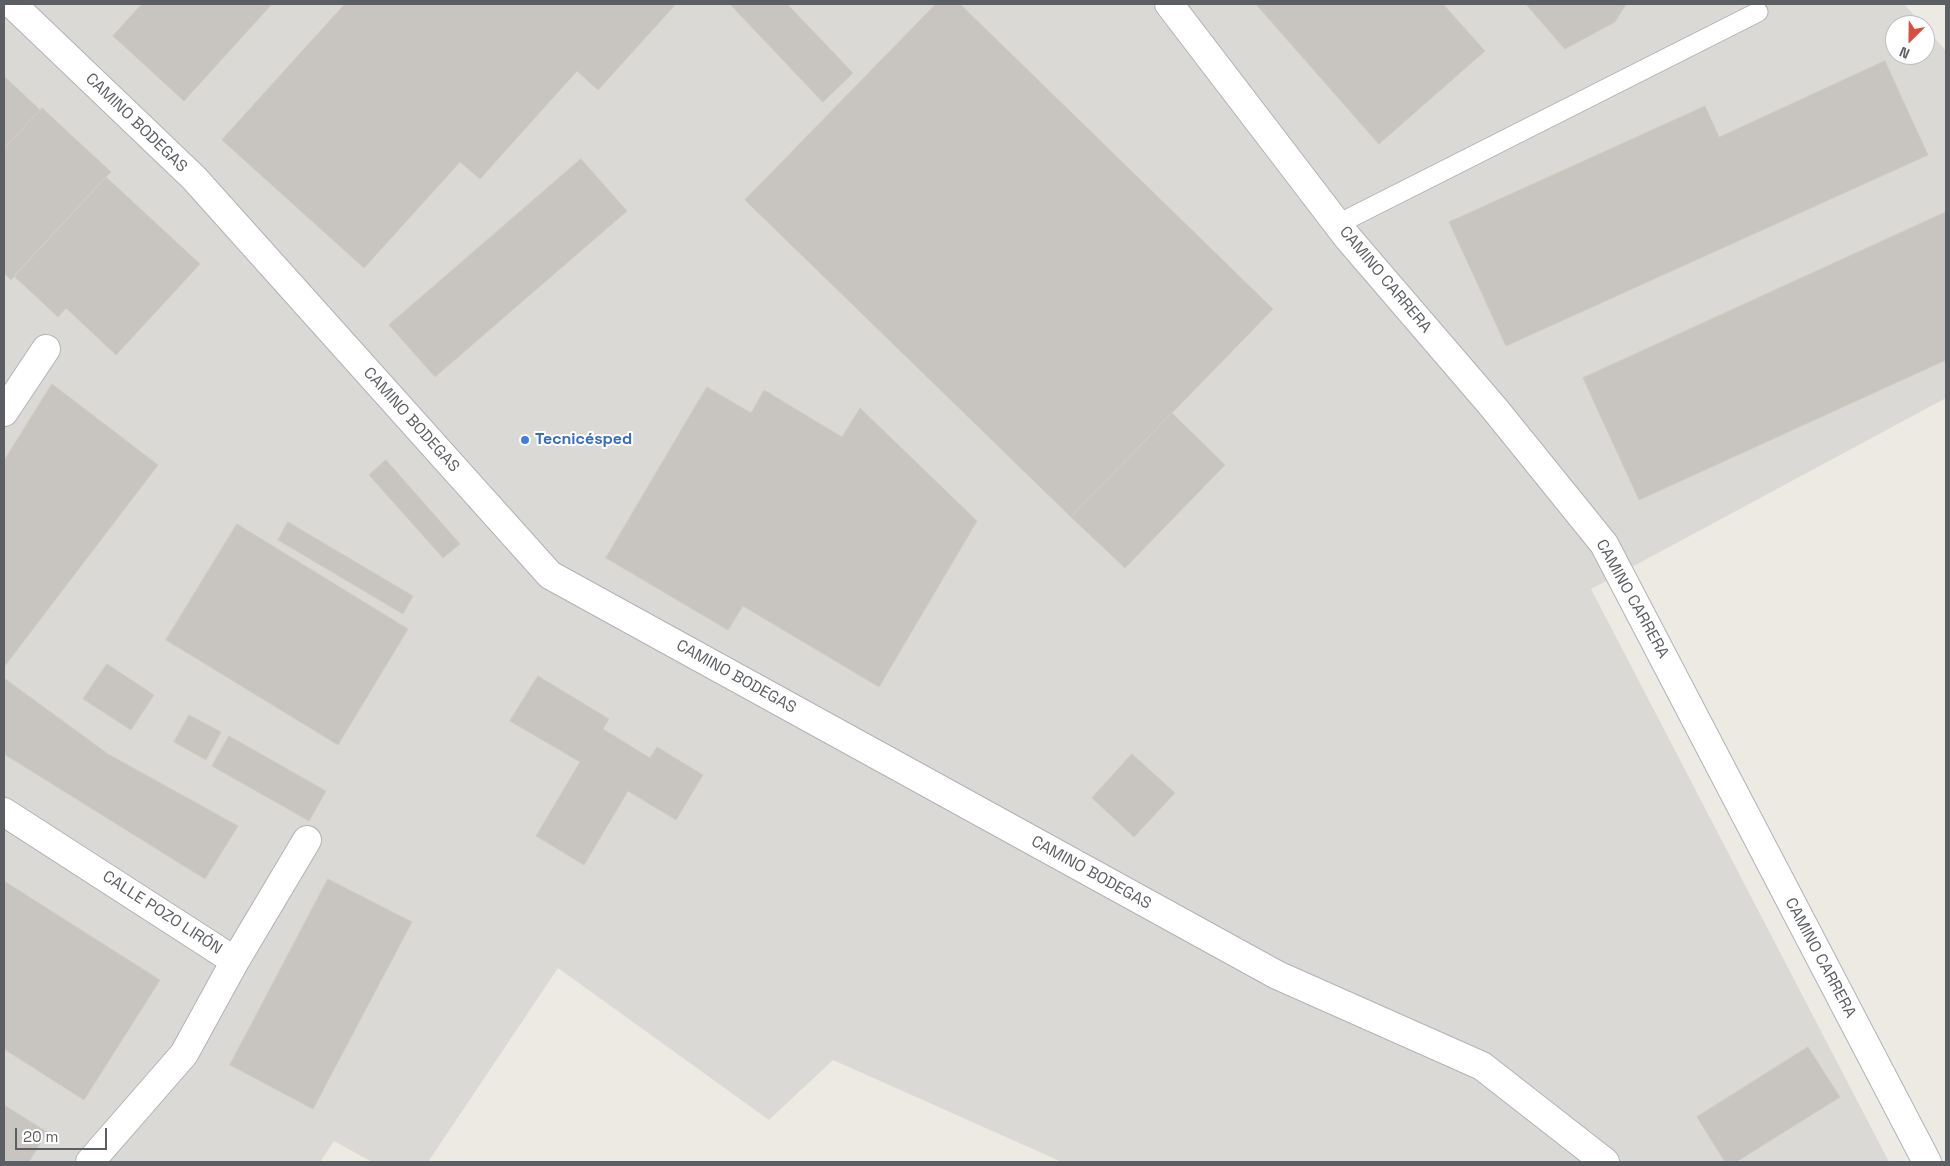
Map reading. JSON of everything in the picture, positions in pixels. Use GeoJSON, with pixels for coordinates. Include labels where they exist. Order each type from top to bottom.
{"type":"FeatureCollection","features":[{"type":"Feature","properties":{"kind":"street","name":"CAMINO BODEGAS"},"geometry":{"type":"LineString","coordinates":[[12,4],[194,178],[550,575],[1276,975],[1482,1066],[1604,1162]]}},
{"type":"Feature","properties":{"kind":"street","name":"CAMINO CARRERA"},"geometry":{"type":"LineString","coordinates":[[1169,4],[1338,224],[1500,416],[1604,544],[1927,1162]]}},
{"type":"Feature","properties":{"kind":"street"},"geometry":{"type":"LineString","coordinates":[[4,412],[46,349]]}},
{"type":"Feature","properties":{"kind":"street","name":"CALLE POZO LIRÓN"},"geometry":{"type":"LineString","coordinates":[[4,812],[235,960],[184,1054],[90,1162]]}},
{"type":"Feature","properties":{"kind":"street"},"geometry":{"type":"LineString","coordinates":[[235,960],[307,840]]}},
{"type":"Feature","properties":{"kind":"lane"},"geometry":{"type":"LineString","coordinates":[[1338,224],[1758,12]]}},
{"type":"Feature","properties":{"kind":"shaded area"},"geometry":{"type":"Polygon","coordinates":[[[4,4],[1904,4],[1914,15],[1885,15],[1885,65],[1935,65],[1935,38],[1946,51],[1946,398],[1591,589],[1889,1162],[1062,1162],[833,1060],[769,1120],[558,968],[428,1162],[372,1162],[334,1141],[320,1162],[4,1162],[4,4]]]}},
{"type":"Feature","properties":{"kind":"building"},"geometry":{"type":"Polygon","coordinates":[[[142,4],[272,4],[184,101],[113,36],[142,4]]]}},
{"type":"Feature","properties":{"kind":"building"},"geometry":{"type":"Polygon","coordinates":[[[345,4],[676,4],[598,90],[577,71],[480,179],[460,162],[364,268],[222,140],[345,4]]]}},
{"type":"Feature","properties":{"kind":"building"},"geometry":{"type":"Polygon","coordinates":[[[730,4],[787,4],[853,73],[823,102],[730,4]]]}},
{"type":"Feature","properties":{"kind":"building"},"geometry":{"type":"Polygon","coordinates":[[[936,4],[960,4],[1273,309],[1071,517],[745,200],[936,4]]]}},
{"type":"Feature","properties":{"kind":"building"},"geometry":{"type":"Polygon","coordinates":[[[1256,4],[1443,4],[1485,51],[1379,144],[1256,4]]]}},
{"type":"Feature","properties":{"kind":"building"},"geometry":{"type":"Polygon","coordinates":[[[1526,4],[1626,4],[1615,22],[1565,49],[1526,4]]]}},
{"type":"Feature","properties":{"kind":"building"},"geometry":{"type":"Polygon","coordinates":[[[1885,61],[1885,65],[1887,65],[1928,155],[1506,346],[1449,222],[1705,106],[1719,137],[1885,61]]]}},
{"type":"Feature","properties":{"kind":"building"},"geometry":{"type":"Polygon","coordinates":[[[4,76],[40,110],[4,149],[4,76]]]}},
{"type":"Feature","properties":{"kind":"building"},"geometry":{"type":"Polygon","coordinates":[[[42,108],[111,172],[11,280],[4,273],[4,149],[42,108]]]}},
{"type":"Feature","properties":{"kind":"building"},"geometry":{"type":"Polygon","coordinates":[[[581,159],[627,211],[435,377],[389,325],[581,159]]]}},
{"type":"Feature","properties":{"kind":"building"},"geometry":{"type":"Polygon","coordinates":[[[106,177],[200,264],[116,355],[66,308],[58,317],[14,276],[106,177]]]}},
{"type":"Feature","properties":{"kind":"building"},"geometry":{"type":"Polygon","coordinates":[[[1946,212],[1946,360],[1639,500],[1583,378],[1946,212]]]}},
{"type":"Feature","properties":{"kind":"building"},"geometry":{"type":"Polygon","coordinates":[[[52,384],[158,465],[4,667],[4,461],[52,384]]]}},
{"type":"Feature","properties":{"kind":"building"},"geometry":{"type":"Polygon","coordinates":[[[707,387],[751,413],[764,390],[842,437],[860,408],[977,521],[879,687],[743,606],[728,630],[606,558],[707,387]]]}},
{"type":"Feature","properties":{"kind":"building"},"geometry":{"type":"Polygon","coordinates":[[[1172,413],[1225,465],[1125,568],[1071,517],[1172,413]]]}},
{"type":"Feature","properties":{"kind":"building"},"geometry":{"type":"Polygon","coordinates":[[[386,460],[460,544],[443,558],[369,475],[386,460]]]}},
{"type":"Feature","properties":{"kind":"building"},"geometry":{"type":"Polygon","coordinates":[[[288,522],[413,596],[403,614],[278,540],[288,522]]]}},
{"type":"Feature","properties":{"kind":"building"},"geometry":{"type":"Polygon","coordinates":[[[237,524],[408,629],[338,745],[166,640],[237,524]]]}},
{"type":"Feature","properties":{"kind":"building"},"geometry":{"type":"Polygon","coordinates":[[[107,664],[154,695],[131,730],[83,699],[107,664]]]}},
{"type":"Feature","properties":{"kind":"building"},"geometry":{"type":"Polygon","coordinates":[[[538,676],[609,719],[603,729],[650,758],[657,747],[703,775],[676,820],[628,791],[584,865],[536,836],[580,762],[510,721],[538,676]]]}},
{"type":"Feature","properties":{"kind":"building"},"geometry":{"type":"Polygon","coordinates":[[[4,678],[108,754],[238,826],[205,879],[4,754],[4,678]]]}},
{"type":"Feature","properties":{"kind":"building"},"geometry":{"type":"Polygon","coordinates":[[[189,715],[221,732],[206,760],[174,742],[189,715]]]}},
{"type":"Feature","properties":{"kind":"building"},"geometry":{"type":"Polygon","coordinates":[[[229,736],[326,791],[309,821],[212,766],[229,736]]]}},
{"type":"Feature","properties":{"kind":"building"},"geometry":{"type":"Polygon","coordinates":[[[1132,754],[1175,793],[1134,837],[1092,798],[1132,754]]]}},
{"type":"Feature","properties":{"kind":"building"},"geometry":{"type":"Polygon","coordinates":[[[328,879],[412,922],[313,1109],[230,1065],[328,879]]]}},
{"type":"Feature","properties":{"kind":"building"},"geometry":{"type":"Polygon","coordinates":[[[4,881],[160,980],[84,1100],[4,1049],[4,881]]]}},
{"type":"Feature","properties":{"kind":"building"},"geometry":{"type":"Polygon","coordinates":[[[1808,1047],[1840,1097],[1736,1162],[1725,1162],[1697,1117],[1808,1047]]]}},
{"type":"Feature","properties":{"kind":"building"},"geometry":{"type":"Polygon","coordinates":[[[4,1105],[47,1132],[29,1162],[4,1162],[4,1105]]]}},
{"type":"Feature","properties":{"kind":"place","name":"Tecnicésped"},"geometry":{"type":"Point","coordinates":[525,440]}}]}
